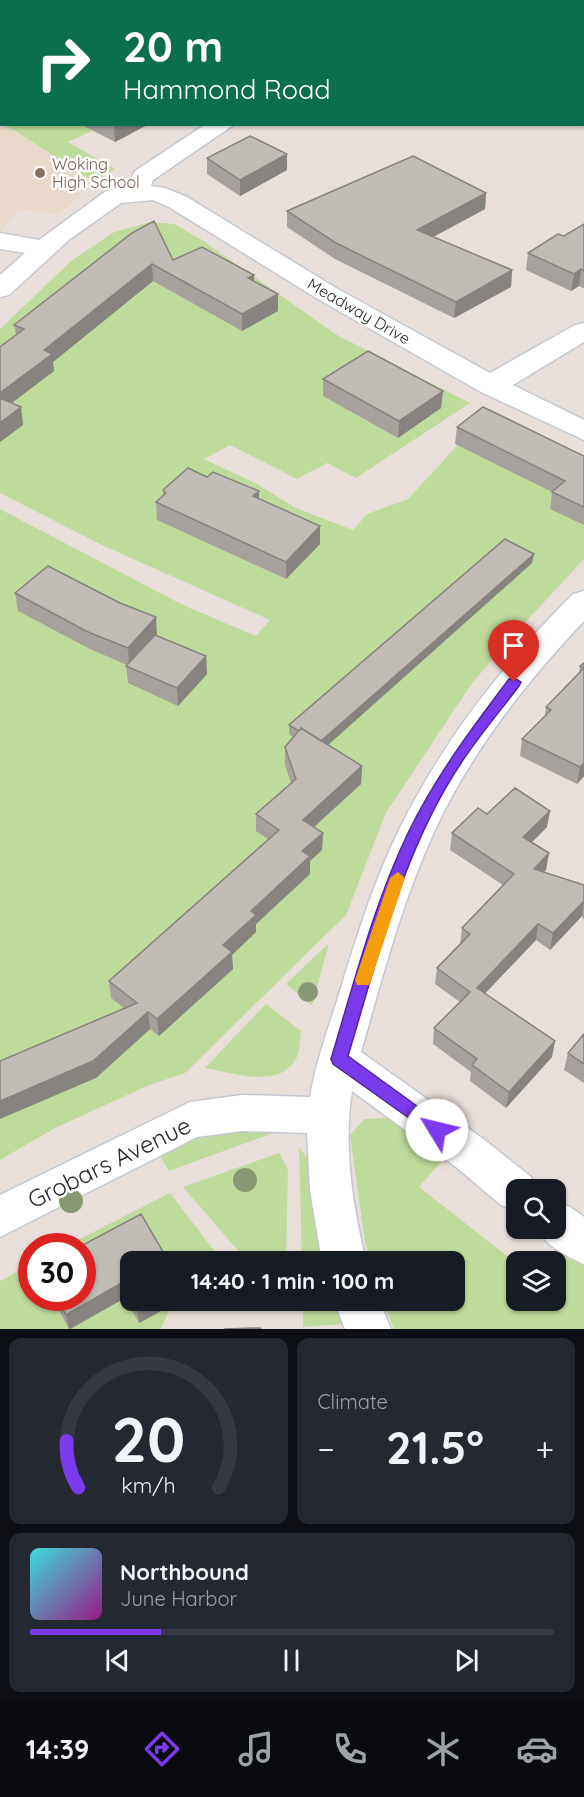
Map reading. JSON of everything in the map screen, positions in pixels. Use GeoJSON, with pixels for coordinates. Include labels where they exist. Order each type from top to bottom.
{"type":"FeatureCollection","features":[{"type":"Feature","properties":{"kind":"street"},"geometry":{"type":"LineString","coordinates":[[0,289],[45,249],[108,200],[136,193],[143,176],[198,138],[220,126]]}},
{"type":"Feature","properties":{"kind":"street","name":"Meadway Drive"},"geometry":{"type":"LineString","coordinates":[[136,193],[156,193],[178,202],[323,291],[491,386],[584,431]]}},
{"type":"Feature","properties":{"kind":"street"},"geometry":{"type":"LineString","coordinates":[[0,241],[45,249]]}},
{"type":"Feature","properties":{"kind":"street"},"geometry":{"type":"LineString","coordinates":[[491,386],[584,331]]}},
{"type":"Feature","properties":{"kind":"street"},"geometry":{"type":"LineString","coordinates":[[343,1251],[332,1186],[328,1117],[339,1059],[379,926],[416,832],[455,760],[559,628],[584,603]]}},
{"type":"Feature","properties":{"kind":"street"},"geometry":{"type":"LineString","coordinates":[[339,1059],[471,1154],[506,1183]]}},
{"type":"Feature","properties":{"kind":"street","name":"Grobars Avenue"},"geometry":{"type":"LineString","coordinates":[[0,1217],[190,1120],[221,1113],[255,1111],[328,1117]]}},
{"type":"Feature","properties":{"kind":"street"},"geometry":{"type":"LineString","coordinates":[[566,1229],[584,1243]]}},
{"type":"Feature","properties":{"kind":"street"},"geometry":{"type":"LineString","coordinates":[[361,1311],[368,1329]]}},
{"type":"Feature","properties":{"kind":"shaded area","name":"Woking High School"},"geometry":{"type":"Polygon","coordinates":[[[0,126],[8,126],[94,182],[59,215],[20,209],[0,232],[0,126]]]}},
{"type":"Feature","properties":{"kind":"green space"},"geometry":{"type":"Polygon","coordinates":[[[8,126],[115,126],[131,134],[122,139],[100,127],[68,142],[115,169],[94,182],[8,126]]]}},
{"type":"Feature","properties":{"kind":"green space"},"geometry":{"type":"Polygon","coordinates":[[[150,222],[174,224],[202,240],[337,335],[470,403],[356,478],[327,463],[297,479],[230,445],[204,459],[257,484],[296,508],[353,530],[367,514],[408,499],[491,409],[584,457],[584,559],[517,631],[473,682],[456,707],[386,813],[346,915],[185,1073],[147,1086],[55,1128],[0,1160],[0,509],[183,605],[256,636],[270,620],[102,545],[0,493],[0,329],[71,261],[114,232],[150,222]]]}},
{"type":"Feature","properties":{"kind":"green space"},"geometry":{"type":"Polygon","coordinates":[[[329,943],[312,1005],[286,984],[329,943]]]}},
{"type":"Feature","properties":{"kind":"green space"},"geometry":{"type":"Polygon","coordinates":[[[266,1004],[301,1031],[298,1054],[291,1065],[282,1072],[257,1077],[205,1068],[266,1004]]]}},
{"type":"Feature","properties":{"kind":"green space"},"geometry":{"type":"Polygon","coordinates":[[[390,1118],[447,1155],[419,1187],[506,1255],[506,1311],[566,1311],[566,1251],[553,1251],[560,1243],[584,1260],[584,1329],[394,1329],[387,1311],[465,1311],[465,1251],[368,1251],[350,1135],[364,1119],[390,1118]]]}},
{"type":"Feature","properties":{"kind":"green space"},"geometry":{"type":"Polygon","coordinates":[[[257,1124],[273,1133],[169,1171],[154,1147],[214,1126],[257,1124]]]}},
{"type":"Feature","properties":{"kind":"green space"},"geometry":{"type":"Polygon","coordinates":[[[299,1147],[311,1163],[329,1251],[302,1251],[299,1147]]]}},
{"type":"Feature","properties":{"kind":"green space"},"geometry":{"type":"Polygon","coordinates":[[[279,1153],[288,1170],[286,1251],[238,1251],[183,1187],[279,1153]]]}},
{"type":"Feature","properties":{"kind":"green space"},"geometry":{"type":"Polygon","coordinates":[[[170,1193],[214,1251],[120,1251],[120,1311],[169,1311],[161,1329],[0,1329],[0,1281],[18,1271],[18,1311],[96,1311],[96,1233],[92,1233],[170,1193]]]}},
{"type":"Feature","properties":{"kind":"green space"},"geometry":{"type":"Polygon","coordinates":[[[303,1311],[341,1311],[344,1324],[303,1327],[303,1311]]]}},
{"type":"Feature","properties":{"kind":"building"},"geometry":{"type":"Polygon","coordinates":[[[250,136],[287,154],[240,180],[207,158],[250,136]]]}},
{"type":"Feature","properties":{"kind":"building"},"geometry":{"type":"Polygon","coordinates":[[[413,156],[486,193],[417,230],[512,270],[456,302],[336,243],[287,211],[413,156]]]}},
{"type":"Feature","properties":{"kind":"building"},"geometry":{"type":"Polygon","coordinates":[[[154,221],[173,260],[202,247],[254,275],[248,278],[278,294],[242,314],[152,264],[44,350],[52,354],[0,393],[0,347],[24,329],[14,325],[132,233],[154,221]]]}},
{"type":"Feature","properties":{"kind":"building"},"geometry":{"type":"Polygon","coordinates":[[[584,224],[584,271],[581,269],[574,274],[528,253],[558,234],[564,236],[584,224]]]}},
{"type":"Feature","properties":{"kind":"building"},"geometry":{"type":"Polygon","coordinates":[[[368,351],[443,391],[399,421],[323,379],[368,351]]]}},
{"type":"Feature","properties":{"kind":"building"},"geometry":{"type":"Polygon","coordinates":[[[0,398],[21,407],[0,423],[0,398]]]}},
{"type":"Feature","properties":{"kind":"building"},"geometry":{"type":"Polygon","coordinates":[[[483,407],[584,456],[584,507],[552,492],[565,481],[457,427],[483,407]]]}},
{"type":"Feature","properties":{"kind":"building"},"geometry":{"type":"Polygon","coordinates":[[[188,468],[207,477],[213,472],[259,491],[253,496],[320,526],[286,562],[156,502],[166,493],[163,490],[188,468]]]}},
{"type":"Feature","properties":{"kind":"building"},"geometry":{"type":"Polygon","coordinates":[[[505,539],[534,554],[321,741],[301,728],[299,731],[289,725],[505,539]]]}},
{"type":"Feature","properties":{"kind":"building"},"geometry":{"type":"Polygon","coordinates":[[[48,566],[120,603],[156,617],[128,648],[88,632],[15,593],[48,566]]]}},
{"type":"Feature","properties":{"kind":"building"},"geometry":{"type":"Polygon","coordinates":[[[155,635],[206,656],[177,688],[126,666],[155,635]]]}},
{"type":"Feature","properties":{"kind":"building"},"geometry":{"type":"Polygon","coordinates":[[[584,668],[584,763],[580,767],[522,739],[551,710],[546,707],[584,668]]]}},
{"type":"Feature","properties":{"kind":"building"},"geometry":{"type":"Polygon","coordinates":[[[301,728],[362,766],[303,820],[323,833],[302,851],[310,856],[251,911],[256,915],[223,945],[232,952],[157,1019],[148,1012],[93,1061],[0,1101],[0,1061],[137,1003],[109,981],[279,830],[256,814],[296,779],[285,747],[301,728]]]}},
{"type":"Feature","properties":{"kind":"building"},"geometry":{"type":"Polygon","coordinates":[[[515,788],[550,811],[523,837],[549,853],[534,869],[584,885],[584,901],[553,933],[538,924],[477,988],[555,1041],[509,1092],[472,1065],[477,1059],[434,1028],[470,992],[437,968],[470,934],[462,928],[514,874],[452,833],[478,808],[487,814],[515,788]]]}},
{"type":"Feature","properties":{"kind":"building"},"geometry":{"type":"Polygon","coordinates":[[[584,1034],[584,1064],[568,1053],[584,1034]]]}},
{"type":"Feature","properties":{"kind":"building"},"geometry":{"type":"Polygon","coordinates":[[[141,1214],[163,1251],[120,1251],[120,1284],[96,1298],[96,1238],[141,1214]]]}},
{"type":"Feature","properties":{"kind":"slow traffic"},"geometry":{"type":"LineString","coordinates":[[363,980],[379,926],[398,878]]}},
{"type":"Feature","properties":{"kind":"place","name":"Woking High School"},"geometry":{"type":"Point","coordinates":[40,173]}},
{"type":"Feature","properties":{"kind":"route"},"geometry":{"type":"LineString","coordinates":[[437,1130],[339,1059],[379,926],[416,832],[455,760],[514,682]]}}]}
